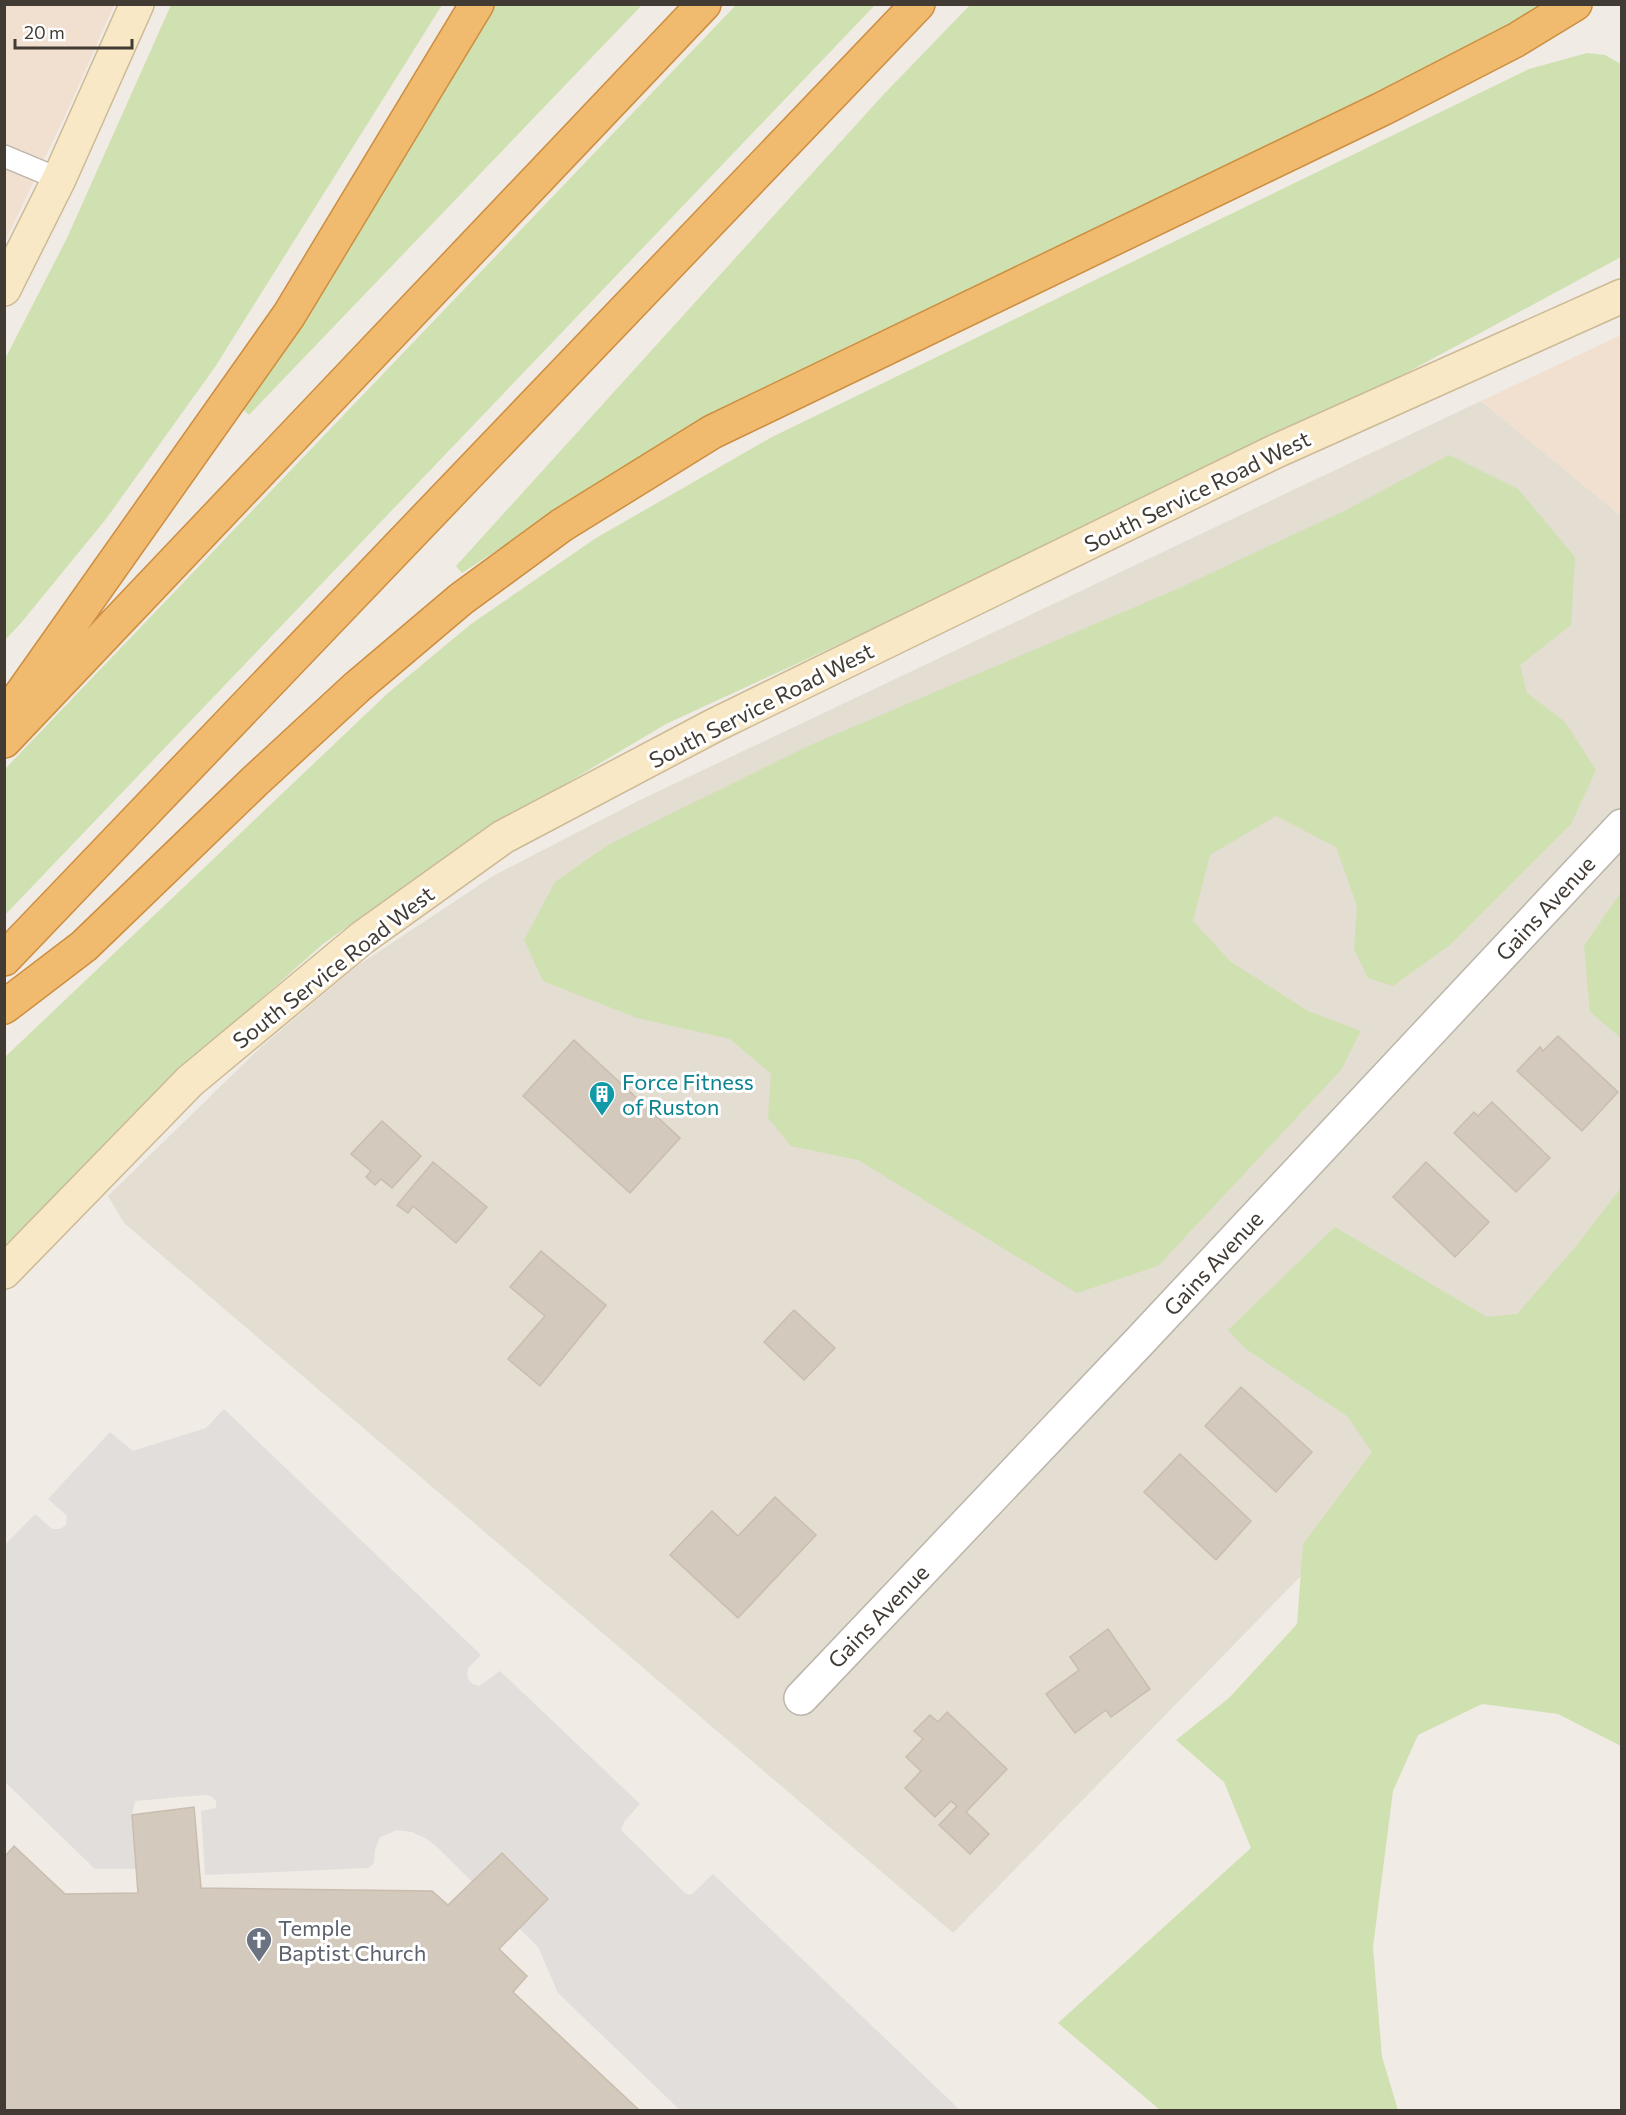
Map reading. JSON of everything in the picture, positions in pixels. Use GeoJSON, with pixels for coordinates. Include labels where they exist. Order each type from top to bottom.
{"type":"FeatureCollection","features":[{"type":"Feature","properties":{"kind":"highway"},"geometry":{"type":"LineString","coordinates":[[4,718],[289,315],[477,4]]}},
{"type":"Feature","properties":{"kind":"highway"},"geometry":{"type":"LineString","coordinates":[[4,741],[704,4]]}},
{"type":"Feature","properties":{"kind":"highway"},"geometry":{"type":"LineString","coordinates":[[4,959],[918,4]]}},
{"type":"Feature","properties":{"kind":"highway"},"geometry":{"type":"LineString","coordinates":[[4,1007],[84,946],[357,687],[461,599],[562,525],[712,432],[1384,108],[1516,40],[1575,4]]}},
{"type":"Feature","properties":{"kind":"main road"},"geometry":{"type":"LineString","coordinates":[[4,289],[59,179],[137,4]]}},
{"type":"Feature","properties":{"kind":"main road","name":"South Service Road West"},"geometry":{"type":"LineString","coordinates":[[4,1272],[190,1082],[362,938],[503,837],[713,726],[1264,457],[1622,296]]}},
{"type":"Feature","properties":{"kind":"street","name":"Gains Avenue"},"geometry":{"type":"LineString","coordinates":[[801,1698],[1622,826]]}},
{"type":"Feature","properties":{"kind":"lane"},"geometry":{"type":"LineString","coordinates":[[4,156],[59,179]]}},
{"type":"Feature","properties":{"kind":"shaded area"},"geometry":{"type":"Polygon","coordinates":[[[5,5],[114,5],[70,105],[5,242],[5,5]]]}},
{"type":"Feature","properties":{"kind":"shaded area"},"geometry":{"type":"Polygon","coordinates":[[[1621,335],[1621,516],[1481,401],[1621,335]]]}},
{"type":"Feature","properties":{"kind":"shaded area"},"geometry":{"type":"Polygon","coordinates":[[[1481,401],[1621,516],[1621,1247],[953,1933],[124,1223],[108,1196],[261,1047],[357,966],[493,876],[638,801],[1481,401]]]}},
{"type":"Feature","properties":{"kind":"shaded area"},"geometry":{"type":"Polygon","coordinates":[[[224,1409],[481,1655],[468,1668],[468,1679],[473,1684],[479,1686],[500,1671],[640,1804],[624,1822],[621,1830],[686,1894],[691,1895],[713,1874],[960,2110],[680,2110],[558,1993],[538,1947],[436,1846],[412,1832],[397,1830],[380,1837],[375,1850],[374,1863],[369,1868],[205,1875],[201,1811],[216,1808],[216,1801],[211,1796],[204,1795],[135,1801],[132,1815],[136,1869],[95,1869],[5,1782],[4,1546],[35,1514],[52,1529],[60,1529],[66,1525],[67,1516],[48,1499],[110,1432],[133,1451],[206,1428],[224,1409]]]}},
{"type":"Feature","properties":{"kind":"green space"},"geometry":{"type":"Polygon","coordinates":[[[171,5],[442,5],[215,367],[106,519],[5,640],[5,359],[67,238],[171,5]]]}},
{"type":"Feature","properties":{"kind":"green space"},"geometry":{"type":"Polygon","coordinates":[[[489,5],[642,5],[249,415],[240,406],[489,5]]]}},
{"type":"Feature","properties":{"kind":"green space"},"geometry":{"type":"Polygon","coordinates":[[[736,5],[875,5],[5,915],[5,769],[736,5]]]}},
{"type":"Feature","properties":{"kind":"green space"},"geometry":{"type":"Polygon","coordinates":[[[970,5],[1541,5],[1513,25],[808,369],[659,445],[462,573],[456,566],[884,94],[970,5]]]}},
{"type":"Feature","properties":{"kind":"green space"},"geometry":{"type":"Polygon","coordinates":[[[1587,53],[1605,55],[1621,64],[1621,257],[1284,439],[666,724],[459,847],[323,944],[177,1073],[5,1245],[5,1057],[388,693],[471,624],[596,538],[772,437],[1529,69],[1587,53]]]}},
{"type":"Feature","properties":{"kind":"green space"},"geometry":{"type":"Polygon","coordinates":[[[1449,455],[1518,489],[1575,557],[1571,625],[1520,665],[1527,693],[1565,722],[1596,770],[1571,824],[1450,945],[1393,986],[1368,978],[1354,949],[1357,906],[1336,847],[1276,816],[1210,855],[1193,921],[1231,962],[1308,1011],[1361,1031],[1341,1070],[1158,1266],[1077,1293],[858,1160],[791,1146],[768,1118],[771,1074],[730,1039],[637,1018],[543,981],[524,940],[555,882],[608,845],[808,746],[1175,590],[1346,510],[1449,455]]]}},
{"type":"Feature","properties":{"kind":"green space"},"geometry":{"type":"Polygon","coordinates":[[[1621,892],[1622,1038],[1590,1012],[1584,946],[1621,892]]]}},
{"type":"Feature","properties":{"kind":"green space"},"geometry":{"type":"Polygon","coordinates":[[[1621,1188],[1621,1746],[1558,1714],[1482,1704],[1418,1735],[1393,1791],[1373,1947],[1382,2057],[1398,2110],[1160,2110],[1058,2023],[1251,1848],[1224,1782],[1176,1740],[1229,1698],[1297,1624],[1303,1544],[1372,1452],[1347,1416],[1246,1349],[1228,1330],[1335,1227],[1487,1317],[1517,1314],[1577,1245],[1621,1188]]]}},
{"type":"Feature","properties":{"kind":"building"},"geometry":{"type":"Polygon","coordinates":[[[1558,1036],[1618,1092],[1582,1131],[1517,1071],[1540,1047],[1543,1051],[1558,1036]]]}},
{"type":"Feature","properties":{"kind":"building","name":"Force Fitness of Ruston"},"geometry":{"type":"Polygon","coordinates":[[[574,1040],[680,1138],[630,1193],[523,1096],[574,1040]]]}},
{"type":"Feature","properties":{"kind":"building"},"geometry":{"type":"Polygon","coordinates":[[[1492,1102],[1550,1158],[1516,1192],[1454,1133],[1474,1112],[1478,1116],[1492,1102]]]}},
{"type":"Feature","properties":{"kind":"building"},"geometry":{"type":"Polygon","coordinates":[[[382,1121],[421,1156],[392,1188],[381,1179],[375,1185],[366,1177],[371,1171],[351,1154],[382,1121]]]}},
{"type":"Feature","properties":{"kind":"building"},"geometry":{"type":"Polygon","coordinates":[[[433,1162],[487,1207],[456,1243],[413,1206],[408,1213],[397,1205],[433,1162]]]}},
{"type":"Feature","properties":{"kind":"building"},"geometry":{"type":"Polygon","coordinates":[[[1426,1162],[1489,1222],[1455,1257],[1393,1197],[1426,1162]]]}},
{"type":"Feature","properties":{"kind":"building"},"geometry":{"type":"Polygon","coordinates":[[[541,1251],[606,1305],[540,1386],[508,1359],[545,1316],[510,1287],[541,1251]]]}},
{"type":"Feature","properties":{"kind":"building"},"geometry":{"type":"Polygon","coordinates":[[[794,1310],[835,1348],[804,1380],[764,1342],[794,1310]]]}},
{"type":"Feature","properties":{"kind":"building"},"geometry":{"type":"Polygon","coordinates":[[[1241,1387],[1312,1452],[1276,1492],[1205,1426],[1241,1387]]]}},
{"type":"Feature","properties":{"kind":"building"},"geometry":{"type":"Polygon","coordinates":[[[1180,1454],[1251,1521],[1216,1560],[1144,1492],[1180,1454]]]}},
{"type":"Feature","properties":{"kind":"building"},"geometry":{"type":"Polygon","coordinates":[[[775,1497],[816,1535],[738,1618],[670,1555],[712,1511],[738,1536],[775,1497]]]}},
{"type":"Feature","properties":{"kind":"building"},"geometry":{"type":"Polygon","coordinates":[[[1108,1629],[1150,1689],[1111,1717],[1106,1710],[1075,1733],[1046,1694],[1079,1670],[1070,1657],[1108,1629]]]}},
{"type":"Feature","properties":{"kind":"building"},"geometry":{"type":"Polygon","coordinates":[[[947,1712],[1007,1769],[966,1812],[989,1834],[970,1854],[939,1825],[957,1806],[951,1801],[935,1817],[905,1788],[921,1771],[906,1757],[923,1739],[914,1731],[930,1715],[938,1722],[947,1712]]]}},
{"type":"Feature","properties":{"kind":"building","name":"Temple Baptist Church"},"geometry":{"type":"Polygon","coordinates":[[[194,1807],[201,1888],[432,1891],[448,1905],[502,1853],[548,1899],[499,1949],[527,1976],[513,1992],[639,2110],[4,2110],[4,1857],[14,1846],[65,1894],[138,1893],[132,1815],[194,1807]]]}},
{"type":"Feature","properties":{"kind":"place","name":"Force Fitness of Ruston"},"geometry":{"type":"Point","coordinates":[602,1117]}},
{"type":"Feature","properties":{"kind":"place","name":"Temple Baptist Church"},"geometry":{"type":"Point","coordinates":[259,1963]}}]}
